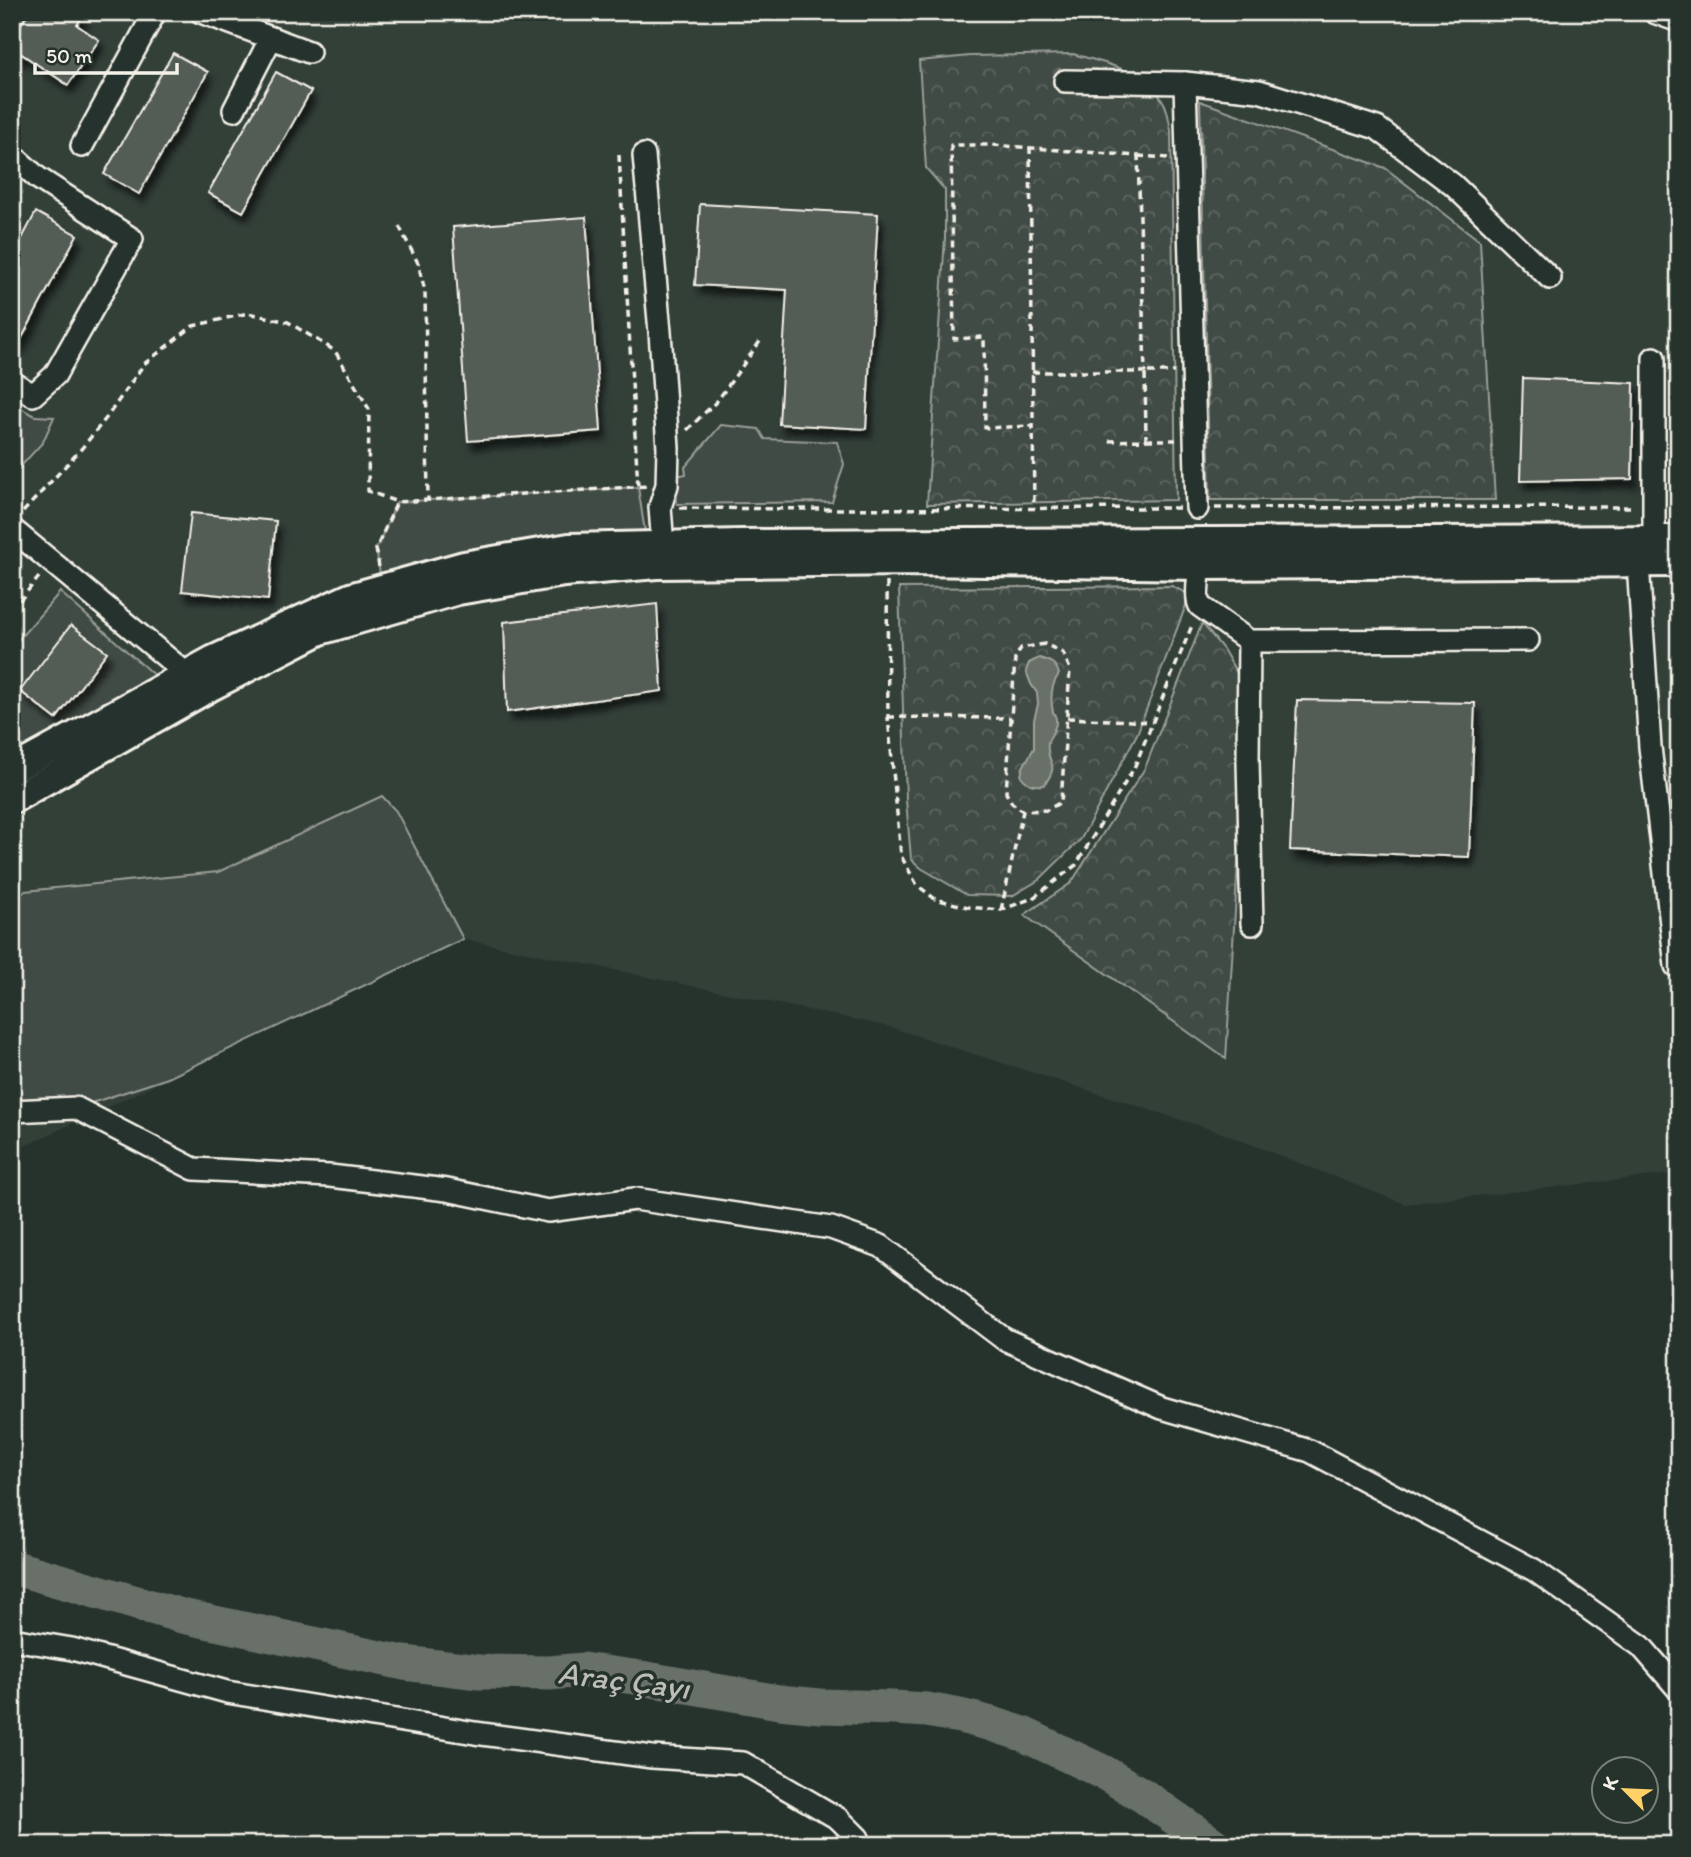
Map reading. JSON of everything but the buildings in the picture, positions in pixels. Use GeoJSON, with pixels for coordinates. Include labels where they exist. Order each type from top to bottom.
{"type":"FeatureCollection","features":[{"type":"Feature","properties":{"kind":"main road"},"geometry":{"type":"LineString","coordinates":[[12,770],[214,659],[350,597],[464,565],[569,547],[664,555],[908,562],[1667,539]]}},
{"type":"Feature","properties":{"kind":"main road"},"geometry":{"type":"LineString","coordinates":[[1201,553],[1679,563]]}},
{"type":"Feature","properties":{"kind":"main road"},"geometry":{"type":"LineString","coordinates":[[12,800],[211,687],[320,631],[458,591],[664,555]]}},
{"type":"Feature","properties":{"kind":"street"},"geometry":{"type":"LineString","coordinates":[[82,146],[155,12]]}},
{"type":"Feature","properties":{"kind":"street"},"geometry":{"type":"LineString","coordinates":[[201,12],[309,52]]}},
{"type":"Feature","properties":{"kind":"street"},"geometry":{"type":"LineString","coordinates":[[1654,12],[1679,20]]}},
{"type":"Feature","properties":{"kind":"street"},"geometry":{"type":"LineString","coordinates":[[234,110],[271,38]]}},
{"type":"Feature","properties":{"kind":"street"},"geometry":{"type":"LineString","coordinates":[[1065,81],[1185,83],[1259,91],[1377,128],[1453,185],[1550,278]]}},
{"type":"Feature","properties":{"kind":"street"},"geometry":{"type":"LineString","coordinates":[[1185,83],[1197,508]]}},
{"type":"Feature","properties":{"kind":"street"},"geometry":{"type":"LineString","coordinates":[[12,155],[38,178],[132,239],[55,375],[33,395],[12,382]]}},
{"type":"Feature","properties":{"kind":"street"},"geometry":{"type":"LineString","coordinates":[[644,155],[667,448],[667,485],[660,508],[664,555]]}},
{"type":"Feature","properties":{"kind":"street"},"geometry":{"type":"LineString","coordinates":[[1654,358],[1654,507],[1667,539]]}},
{"type":"Feature","properties":{"kind":"street"},"geometry":{"type":"LineString","coordinates":[[17,522],[52,562],[185,675]]}},
{"type":"Feature","properties":{"kind":"street"},"geometry":{"type":"LineString","coordinates":[[1201,553],[1196,600],[1200,606],[1249,641],[1528,640]]}},
{"type":"Feature","properties":{"kind":"street"},"geometry":{"type":"LineString","coordinates":[[1638,563],[1650,747],[1676,966]]}},
{"type":"Feature","properties":{"kind":"street"},"geometry":{"type":"LineString","coordinates":[[1249,641],[1248,761],[1252,924]]}},
{"type":"Feature","properties":{"kind":"street"},"geometry":{"type":"LineString","coordinates":[[12,1111],[76,1108],[194,1169],[330,1176],[447,1190],[548,1211],[635,1199],[831,1228],[881,1246],[1004,1339],[1163,1408],[1310,1451],[1534,1570],[1641,1646],[1679,1690]]}},
{"type":"Feature","properties":{"kind":"street"},"geometry":{"type":"LineString","coordinates":[[12,1639],[72,1649],[227,1692],[475,1733],[652,1757],[743,1763],[839,1819],[858,1838],[861,1845]]}},
{"type":"Feature","properties":{"kind":"path"},"geometry":{"type":"LineString","coordinates":[[1032,426],[985,428],[984,337],[954,340],[951,145],[1030,147],[1188,160]]}},
{"type":"Feature","properties":{"kind":"path"},"geometry":{"type":"LineString","coordinates":[[1030,147],[1034,508]]}},
{"type":"Feature","properties":{"kind":"path"},"geometry":{"type":"LineString","coordinates":[[619,155],[638,487]]}},
{"type":"Feature","properties":{"kind":"path"},"geometry":{"type":"LineString","coordinates":[[1138,156],[1146,440]]}},
{"type":"Feature","properties":{"kind":"path"},"geometry":{"type":"LineString","coordinates":[[398,226],[418,263],[425,291],[428,499]]}},
{"type":"Feature","properties":{"kind":"path"},"geometry":{"type":"LineString","coordinates":[[17,522],[107,417],[144,364],[193,326],[248,313],[288,321],[335,351],[369,409],[368,491],[397,502],[667,485]]}},
{"type":"Feature","properties":{"kind":"path"},"geometry":{"type":"LineString","coordinates":[[667,448],[717,401],[761,340]]}},
{"type":"Feature","properties":{"kind":"path"},"geometry":{"type":"LineString","coordinates":[[1032,372],[1193,372]]}},
{"type":"Feature","properties":{"kind":"path"},"geometry":{"type":"LineString","coordinates":[[1110,441],[1195,440]]}},
{"type":"Feature","properties":{"kind":"path"},"geometry":{"type":"LineString","coordinates":[[380,573],[376,549],[397,502]]}},
{"type":"Feature","properties":{"kind":"path"},"geometry":{"type":"LineString","coordinates":[[660,508],[1654,507]]}},
{"type":"Feature","properties":{"kind":"path"},"geometry":{"type":"LineString","coordinates":[[12,610],[52,562]]}},
{"type":"Feature","properties":{"kind":"path"},"geometry":{"type":"LineString","coordinates":[[892,580],[887,580],[888,716],[901,856],[917,885],[935,899],[968,907],[1001,910],[1033,898],[1076,865],[1133,768],[1200,606]]}},
{"type":"Feature","properties":{"kind":"path"},"geometry":{"type":"LineString","coordinates":[[1045,644],[1063,653],[1070,669],[1067,718],[1061,803],[1047,810],[1023,811],[1012,803],[1006,793],[1015,659],[1021,648],[1045,644]]}},
{"type":"Feature","properties":{"kind":"path"},"geometry":{"type":"LineString","coordinates":[[888,716],[1011,718]]}},
{"type":"Feature","properties":{"kind":"path"},"geometry":{"type":"LineString","coordinates":[[1067,718],[1152,722]]}},
{"type":"Feature","properties":{"kind":"path"},"geometry":{"type":"LineString","coordinates":[[1001,910],[1023,811]]}},
{"type":"Feature","properties":{"kind":"shaded area"},"geometry":{"type":"Polygon","coordinates":[[[12,12],[1679,12],[1679,1173],[1405,1204],[1219,1132],[886,1026],[463,939],[12,1152],[12,12]]]}},
{"type":"Feature","properties":{"kind":"shaded area"},"geometry":{"type":"Polygon","coordinates":[[[1039,658],[1052,663],[1059,674],[1051,697],[1056,719],[1048,743],[1052,772],[1044,785],[1028,783],[1021,776],[1034,748],[1034,720],[1038,704],[1037,693],[1026,671],[1029,663],[1039,658]]]}},
{"type":"Feature","properties":{"kind":"green space"},"geometry":{"type":"Polygon","coordinates":[[[1073,54],[1124,70],[1147,83],[1164,103],[1171,130],[1176,500],[927,504],[945,238],[945,190],[926,168],[919,61],[970,56],[1073,54]]]}},
{"type":"Feature","properties":{"kind":"green space"},"geometry":{"type":"Polygon","coordinates":[[[1200,101],[1385,168],[1480,241],[1495,500],[1210,500],[1200,101]]]}},
{"type":"Feature","properties":{"kind":"green space"},"geometry":{"type":"Polygon","coordinates":[[[12,403],[35,416],[54,417],[43,442],[12,476],[12,403]]]}},
{"type":"Feature","properties":{"kind":"green space"},"geometry":{"type":"Polygon","coordinates":[[[721,425],[759,429],[765,439],[837,442],[844,464],[832,502],[677,504],[676,476],[686,474],[685,467],[721,425]]]}},
{"type":"Feature","properties":{"kind":"green space"},"geometry":{"type":"Polygon","coordinates":[[[638,487],[645,532],[564,533],[446,555],[380,574],[376,549],[397,502],[638,487]]]}},
{"type":"Feature","properties":{"kind":"green space"},"geometry":{"type":"Polygon","coordinates":[[[1172,586],[1186,593],[1186,605],[1137,734],[1081,839],[1039,880],[1012,896],[967,895],[921,868],[911,859],[906,800],[899,588],[1172,586]]]}},
{"type":"Feature","properties":{"kind":"green space"},"geometry":{"type":"Polygon","coordinates":[[[60,592],[156,677],[12,757],[12,647],[60,592]]]}},
{"type":"Feature","properties":{"kind":"green space"},"geometry":{"type":"Polygon","coordinates":[[[1202,623],[1223,649],[1241,680],[1240,829],[1226,1059],[1024,915],[1071,883],[1145,768],[1202,623]]]}},
{"type":"Feature","properties":{"kind":"green space"},"geometry":{"type":"Polygon","coordinates":[[[382,796],[396,811],[463,939],[168,1078],[76,1108],[12,1111],[12,898],[25,891],[218,872],[382,796]]]}},
{"type":"Feature","properties":{"kind":"waterway","name":"Araç Çayı"},"geometry":{"type":"LineString","coordinates":[[12,1567],[182,1616],[404,1663],[479,1672],[549,1673],[583,1670],[779,1702],[927,1710],[960,1716],[1023,1734],[1103,1772],[1142,1795],[1214,1845]]}}]}
